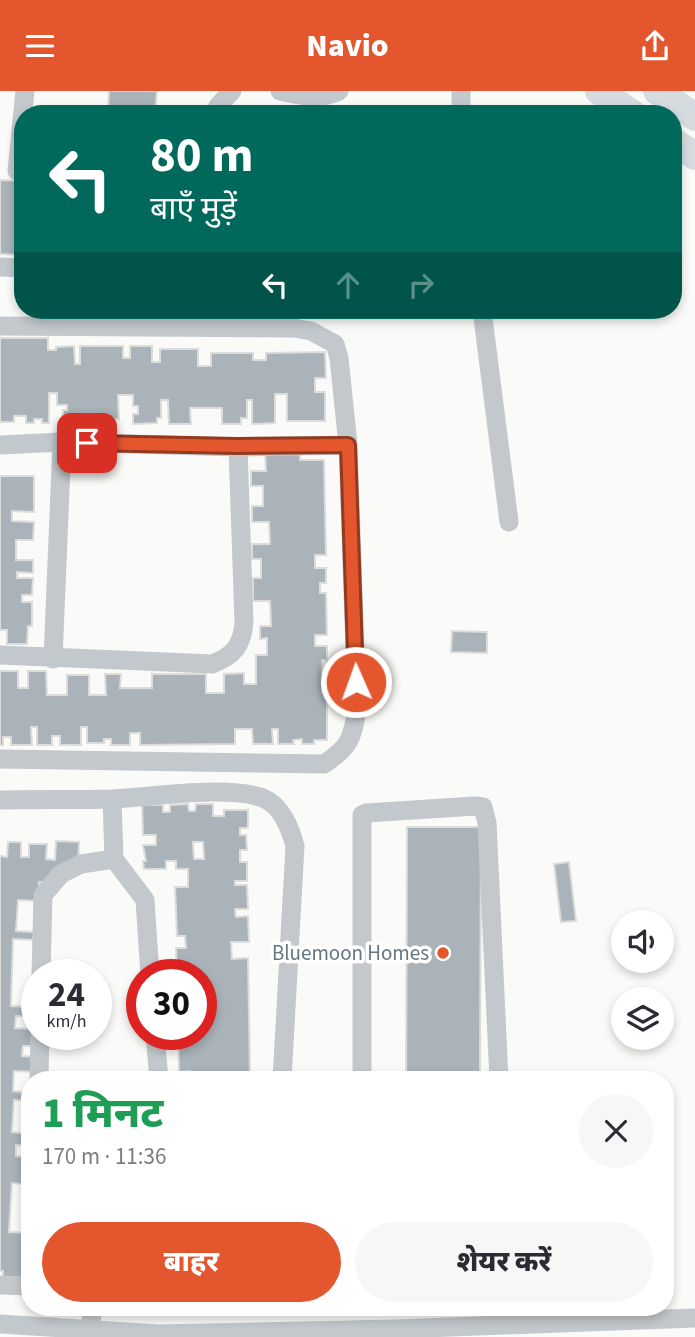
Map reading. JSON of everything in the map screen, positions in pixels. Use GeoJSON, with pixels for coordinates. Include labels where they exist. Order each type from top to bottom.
{"type":"FeatureCollection","features":[{"type":"Feature","properties":{"kind":"highway"},"geometry":{"type":"LineString","coordinates":[[599,91],[620,105]]}},
{"type":"Feature","properties":{"kind":"highway"},"geometry":{"type":"LineString","coordinates":[[657,91],[677,105]]}},
{"type":"Feature","properties":{"kind":"street"},"geometry":{"type":"LineString","coordinates":[[219,105],[232,91]]}},
{"type":"Feature","properties":{"kind":"street"},"geometry":{"type":"LineString","coordinates":[[280,91],[306,97],[324,96],[339,91]]}},
{"type":"Feature","properties":{"kind":"street"},"geometry":{"type":"LineString","coordinates":[[483,319],[509,522]]}},
{"type":"Feature","properties":{"kind":"street"},"geometry":{"type":"LineString","coordinates":[[0,326],[294,328],[311,331],[335,344],[339,358],[348,445],[356,709],[353,733],[343,752],[324,764],[0,759]]}},
{"type":"Feature","properties":{"kind":"street"},"geometry":{"type":"LineString","coordinates":[[0,445],[62,442],[238,446],[348,445]]}},
{"type":"Feature","properties":{"kind":"street"},"geometry":{"type":"LineString","coordinates":[[53,659],[62,442]]}},
{"type":"Feature","properties":{"kind":"street"},"geometry":{"type":"LineString","coordinates":[[0,655],[212,664],[226,659],[237,649],[243,638],[244,623],[238,446]]}},
{"type":"Feature","properties":{"kind":"street"},"geometry":{"type":"LineString","coordinates":[[0,800],[112,799],[234,792],[265,799],[279,811],[290,830],[295,846],[282,1071]]}},
{"type":"Feature","properties":{"kind":"street"},"geometry":{"type":"LineString","coordinates":[[112,799],[114,859],[145,900],[149,959]]}},
{"type":"Feature","properties":{"kind":"street"},"geometry":{"type":"LineString","coordinates":[[362,1071],[362,815],[475,806],[483,807],[487,823],[499,1071]]}},
{"type":"Feature","properties":{"kind":"street"},"geometry":{"type":"LineString","coordinates":[[41,959],[43,895],[61,874],[81,864],[114,859]]}},
{"type":"Feature","properties":{"kind":"street"},"geometry":{"type":"LineString","coordinates":[[39,1071],[40,1050]]}},
{"type":"Feature","properties":{"kind":"street"},"geometry":{"type":"LineString","coordinates":[[156,1050],[158,1071]]}},
{"type":"Feature","properties":{"kind":"street"},"geometry":{"type":"LineString","coordinates":[[0,1285],[21,1286]]}},
{"type":"Feature","properties":{"kind":"street"},"geometry":{"type":"LineString","coordinates":[[90,1330],[92,1316]]}},
{"type":"Feature","properties":{"kind":"street"},"geometry":{"type":"LineString","coordinates":[[0,1324],[159,1335],[343,1334],[397,1333],[529,1316]]}},
{"type":"Feature","properties":{"kind":"street"},"geometry":{"type":"LineString","coordinates":[[590,1316],[695,1318]]}},
{"type":"Feature","properties":{"kind":"building"},"geometry":{"type":"Polygon","coordinates":[[[109,91],[157,91],[156,105],[108,105],[109,91]]]}},
{"type":"Feature","properties":{"kind":"building"},"geometry":{"type":"Polygon","coordinates":[[[0,180],[14,181],[14,255],[0,254],[0,180]]]}},
{"type":"Feature","properties":{"kind":"building"},"geometry":{"type":"Polygon","coordinates":[[[0,338],[48,338],[48,350],[74,346],[75,364],[80,364],[80,346],[123,346],[123,358],[130,358],[130,346],[152,346],[152,362],[160,362],[160,349],[198,349],[198,366],[211,366],[211,353],[253,353],[253,360],[266,360],[266,353],[325,352],[326,378],[315,378],[315,392],[325,392],[325,421],[287,421],[287,394],[275,394],[275,423],[252,424],[252,400],[247,400],[247,418],[241,418],[241,424],[222,424],[222,408],[190,408],[191,424],[169,424],[168,400],[161,400],[161,418],[157,418],[157,423],[133,424],[133,414],[138,414],[138,406],[133,406],[133,395],[118,395],[119,419],[104,420],[104,423],[98,423],[98,417],[63,420],[63,410],[67,410],[67,405],[57,405],[57,393],[49,393],[49,423],[34,419],[34,423],[26,423],[26,416],[14,416],[14,422],[0,422],[0,338]]]}},
{"type":"Feature","properties":{"kind":"building"},"geometry":{"type":"Polygon","coordinates":[[[265,452],[300,452],[300,460],[324,460],[326,555],[315,555],[315,568],[326,568],[326,583],[320,583],[320,593],[326,593],[327,635],[315,635],[315,646],[327,646],[327,660],[322,660],[322,673],[327,673],[327,740],[302,744],[302,739],[293,740],[294,744],[278,744],[278,729],[272,729],[273,744],[253,744],[252,729],[235,729],[235,744],[140,745],[140,733],[130,733],[130,745],[111,745],[111,739],[104,739],[104,743],[87,743],[87,727],[81,727],[81,745],[60,745],[60,736],[52,736],[52,745],[37,745],[37,727],[31,727],[32,745],[11,745],[11,737],[3,737],[3,745],[0,745],[0,671],[18,671],[18,688],[28,688],[28,671],[46,671],[47,695],[67,695],[67,675],[89,675],[89,695],[106,695],[105,674],[121,674],[120,688],[152,688],[152,674],[206,674],[206,693],[224,693],[224,674],[244,673],[244,684],[256,684],[256,655],[267,655],[267,638],[260,639],[260,626],[271,626],[270,601],[253,601],[253,578],[261,578],[261,559],[252,559],[252,544],[270,544],[269,522],[252,522],[252,506],[263,506],[263,486],[251,486],[251,471],[266,471],[265,452]]]}},
{"type":"Feature","properties":{"kind":"building"},"geometry":{"type":"Polygon","coordinates":[[[0,476],[34,476],[34,512],[12,511],[12,521],[34,522],[33,540],[16,540],[16,560],[33,560],[33,573],[17,572],[17,578],[33,578],[32,595],[22,595],[22,602],[32,602],[32,626],[28,626],[27,644],[7,644],[7,630],[0,630],[0,476]]]}},
{"type":"Feature","properties":{"kind":"building"},"geometry":{"type":"Polygon","coordinates":[[[452,631],[487,632],[487,653],[451,652],[452,631]]]}},
{"type":"Feature","properties":{"kind":"building"},"geometry":{"type":"Polygon","coordinates":[[[188,804],[189,811],[195,811],[196,804],[213,804],[213,816],[224,816],[224,810],[248,810],[248,828],[240,828],[240,835],[246,835],[247,850],[240,850],[240,862],[247,862],[247,881],[235,881],[235,885],[247,885],[248,909],[235,909],[236,917],[248,916],[249,942],[231,942],[232,959],[248,958],[250,1071],[179,1071],[178,1050],[217,1050],[217,959],[176,959],[176,948],[186,948],[185,936],[177,936],[175,887],[188,887],[188,869],[176,869],[176,861],[166,861],[166,869],[144,869],[143,861],[146,861],[143,845],[156,845],[156,835],[143,835],[142,805],[163,805],[163,812],[170,812],[170,805],[188,804]],[[193,842],[194,859],[204,859],[203,842],[193,842]]]}},
{"type":"Feature","properties":{"kind":"building","name":"Bluemoon Homes"},"geometry":{"type":"Polygon","coordinates":[[[407,827],[481,827],[480,1071],[406,1071],[407,827]]]}},
{"type":"Feature","properties":{"kind":"building"},"geometry":{"type":"Polygon","coordinates":[[[56,841],[79,842],[78,874],[50,882],[39,882],[38,901],[18,900],[16,931],[34,932],[33,940],[13,939],[11,1006],[21,1006],[21,1016],[16,1016],[15,1028],[21,1028],[22,1056],[38,1057],[38,1071],[14,1071],[13,1091],[21,1092],[21,1100],[14,1100],[12,1132],[21,1133],[21,1145],[16,1145],[16,1156],[21,1156],[21,1184],[12,1183],[9,1232],[21,1233],[21,1291],[2,1289],[0,856],[7,857],[8,842],[21,842],[21,857],[29,857],[29,844],[47,844],[46,859],[55,860],[56,841]]]}},
{"type":"Feature","properties":{"kind":"building"},"geometry":{"type":"Polygon","coordinates":[[[569,862],[576,921],[561,922],[554,864],[569,862]]]}},
{"type":"Feature","properties":{"kind":"place","name":"Bluemoon Homes"},"geometry":{"type":"Point","coordinates":[443,953]}},
{"type":"Feature","properties":{"kind":"route"},"geometry":{"type":"LineString","coordinates":[[87,443],[348,445],[356,682]]}}]}
